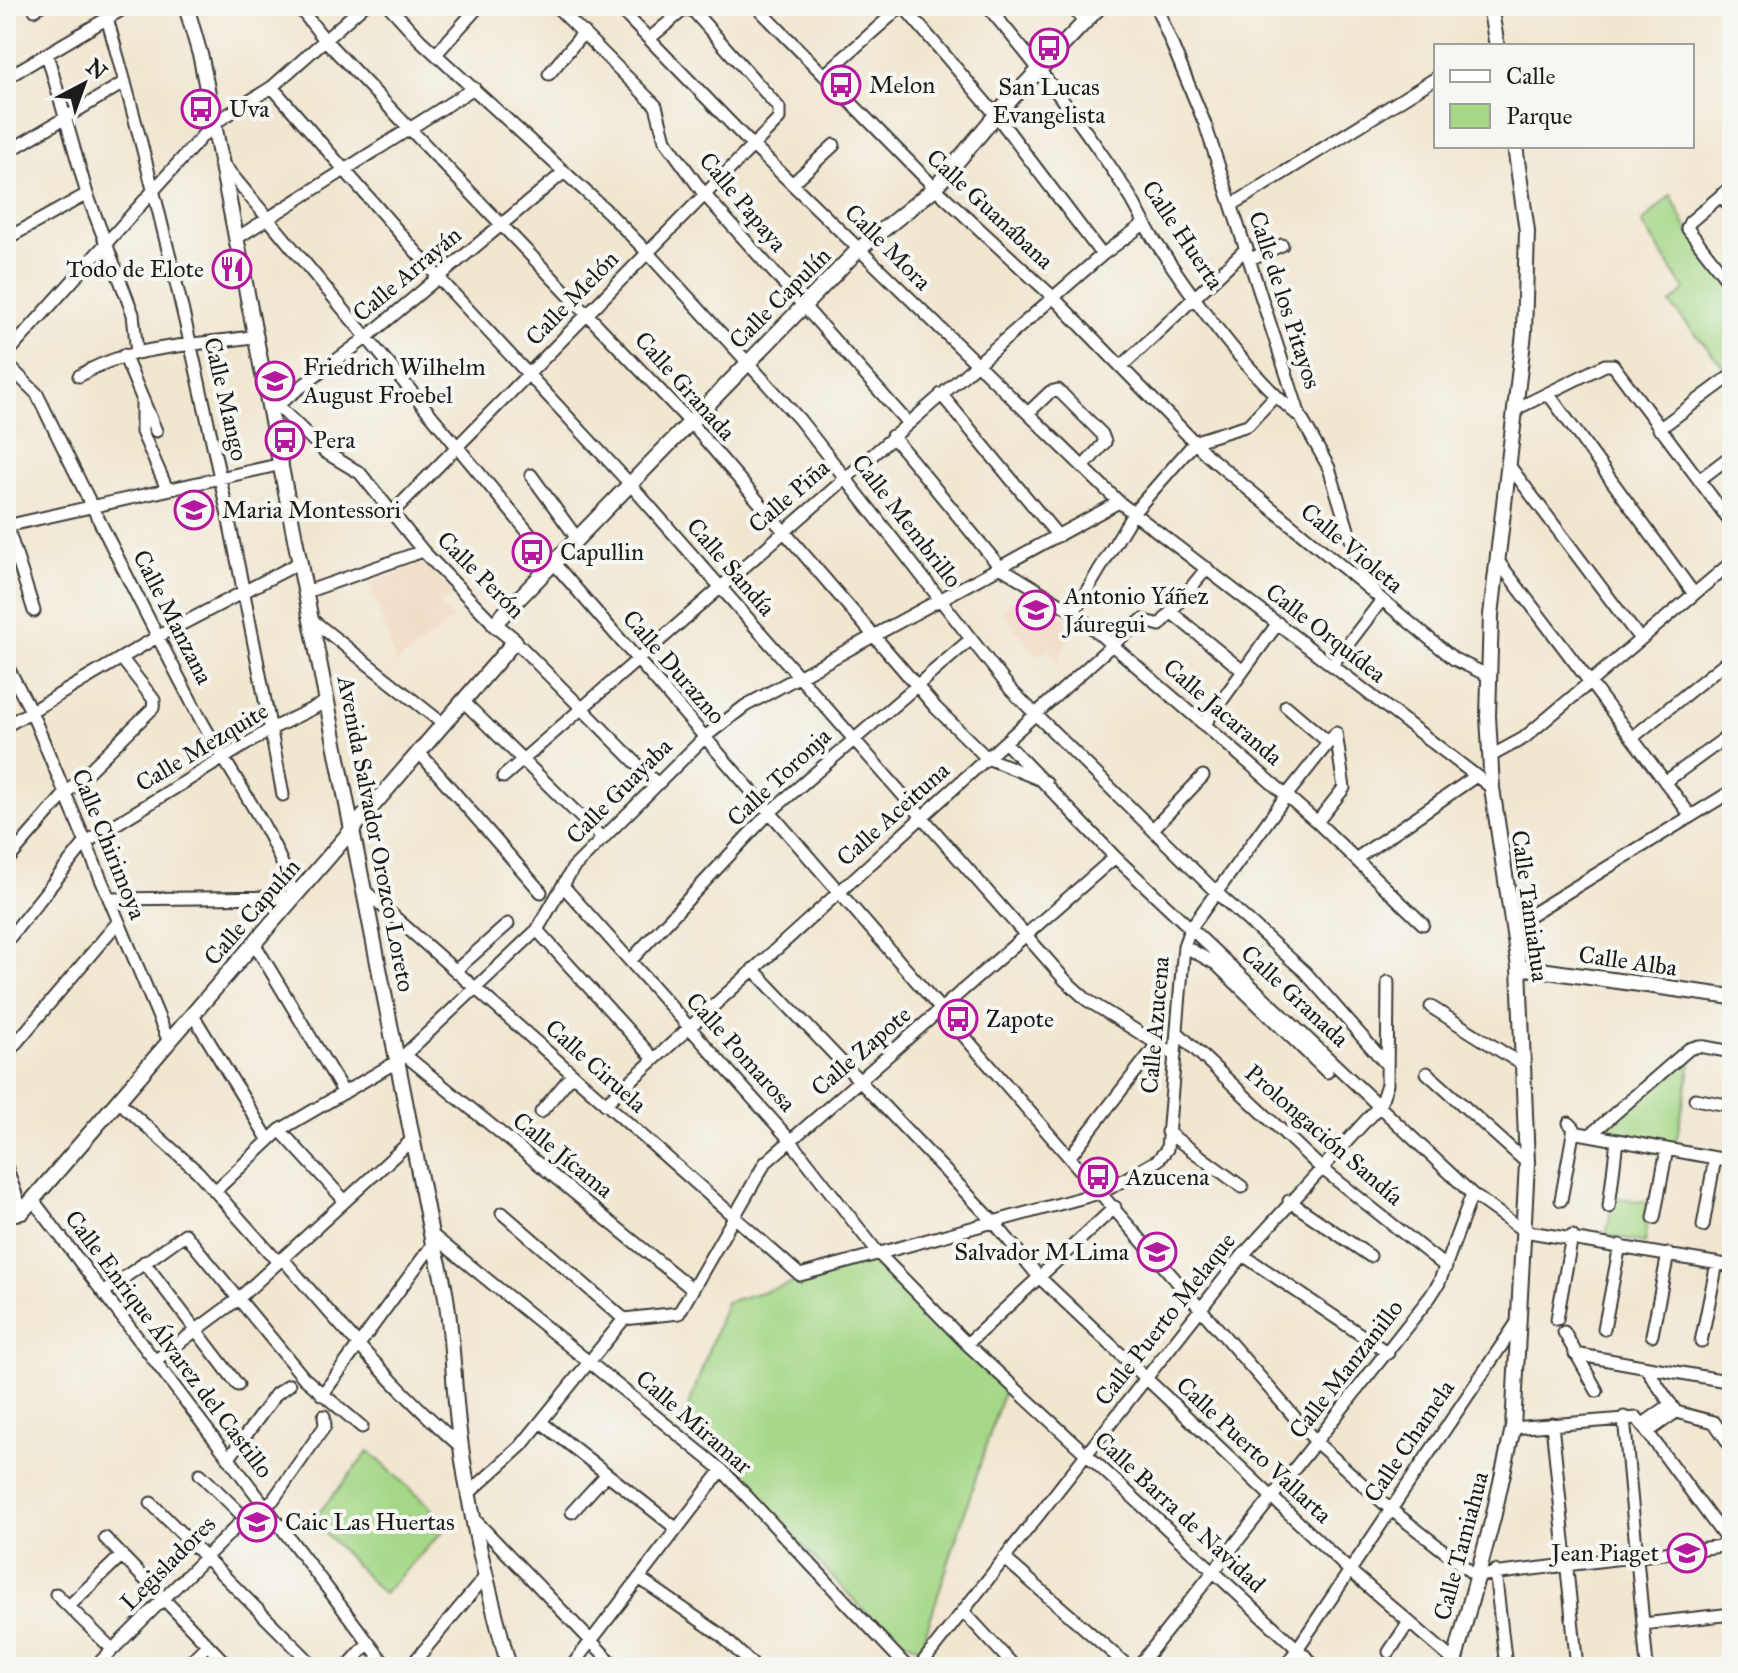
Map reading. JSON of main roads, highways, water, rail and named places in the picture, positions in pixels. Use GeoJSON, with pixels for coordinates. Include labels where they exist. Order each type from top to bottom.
{"type":"FeatureCollection","features":[{"type":"Feature","properties":{"kind":"place","name":"San Lucas Evangelista"},"geometry":{"type":"Point","coordinates":[1049,48]}},
{"type":"Feature","properties":{"kind":"place","name":"Melon"},"geometry":{"type":"Point","coordinates":[841,85]}},
{"type":"Feature","properties":{"kind":"place","name":"Uva"},"geometry":{"type":"Point","coordinates":[201,109]}},
{"type":"Feature","properties":{"kind":"place","name":"Todo de Elote"},"geometry":{"type":"Point","coordinates":[232,269]}},
{"type":"Feature","properties":{"kind":"place","name":"Friedrich Wilhelm August Froebel"},"geometry":{"type":"Point","coordinates":[275,381]}},
{"type":"Feature","properties":{"kind":"place","name":"Pera"},"geometry":{"type":"Point","coordinates":[285,440]}},
{"type":"Feature","properties":{"kind":"place","name":"Maria Montessori"},"geometry":{"type":"Point","coordinates":[194,510]}},
{"type":"Feature","properties":{"kind":"place","name":"Capullin"},"geometry":{"type":"Point","coordinates":[532,552]}},
{"type":"Feature","properties":{"kind":"place","name":"Antonio Yáñez Jáuregui"},"geometry":{"type":"Point","coordinates":[1036,610]}},
{"type":"Feature","properties":{"kind":"place","name":"Zapote"},"geometry":{"type":"Point","coordinates":[958,1019]}},
{"type":"Feature","properties":{"kind":"place","name":"Azucena"},"geometry":{"type":"Point","coordinates":[1098,1177]}},
{"type":"Feature","properties":{"kind":"place","name":"Salvador M Lima"},"geometry":{"type":"Point","coordinates":[1157,1252]}},
{"type":"Feature","properties":{"kind":"place","name":"Caic Las Huertas"},"geometry":{"type":"Point","coordinates":[257,1522]}},
{"type":"Feature","properties":{"kind":"place","name":"Jean Piaget"},"geometry":{"type":"Point","coordinates":[1687,1553]}}]}
